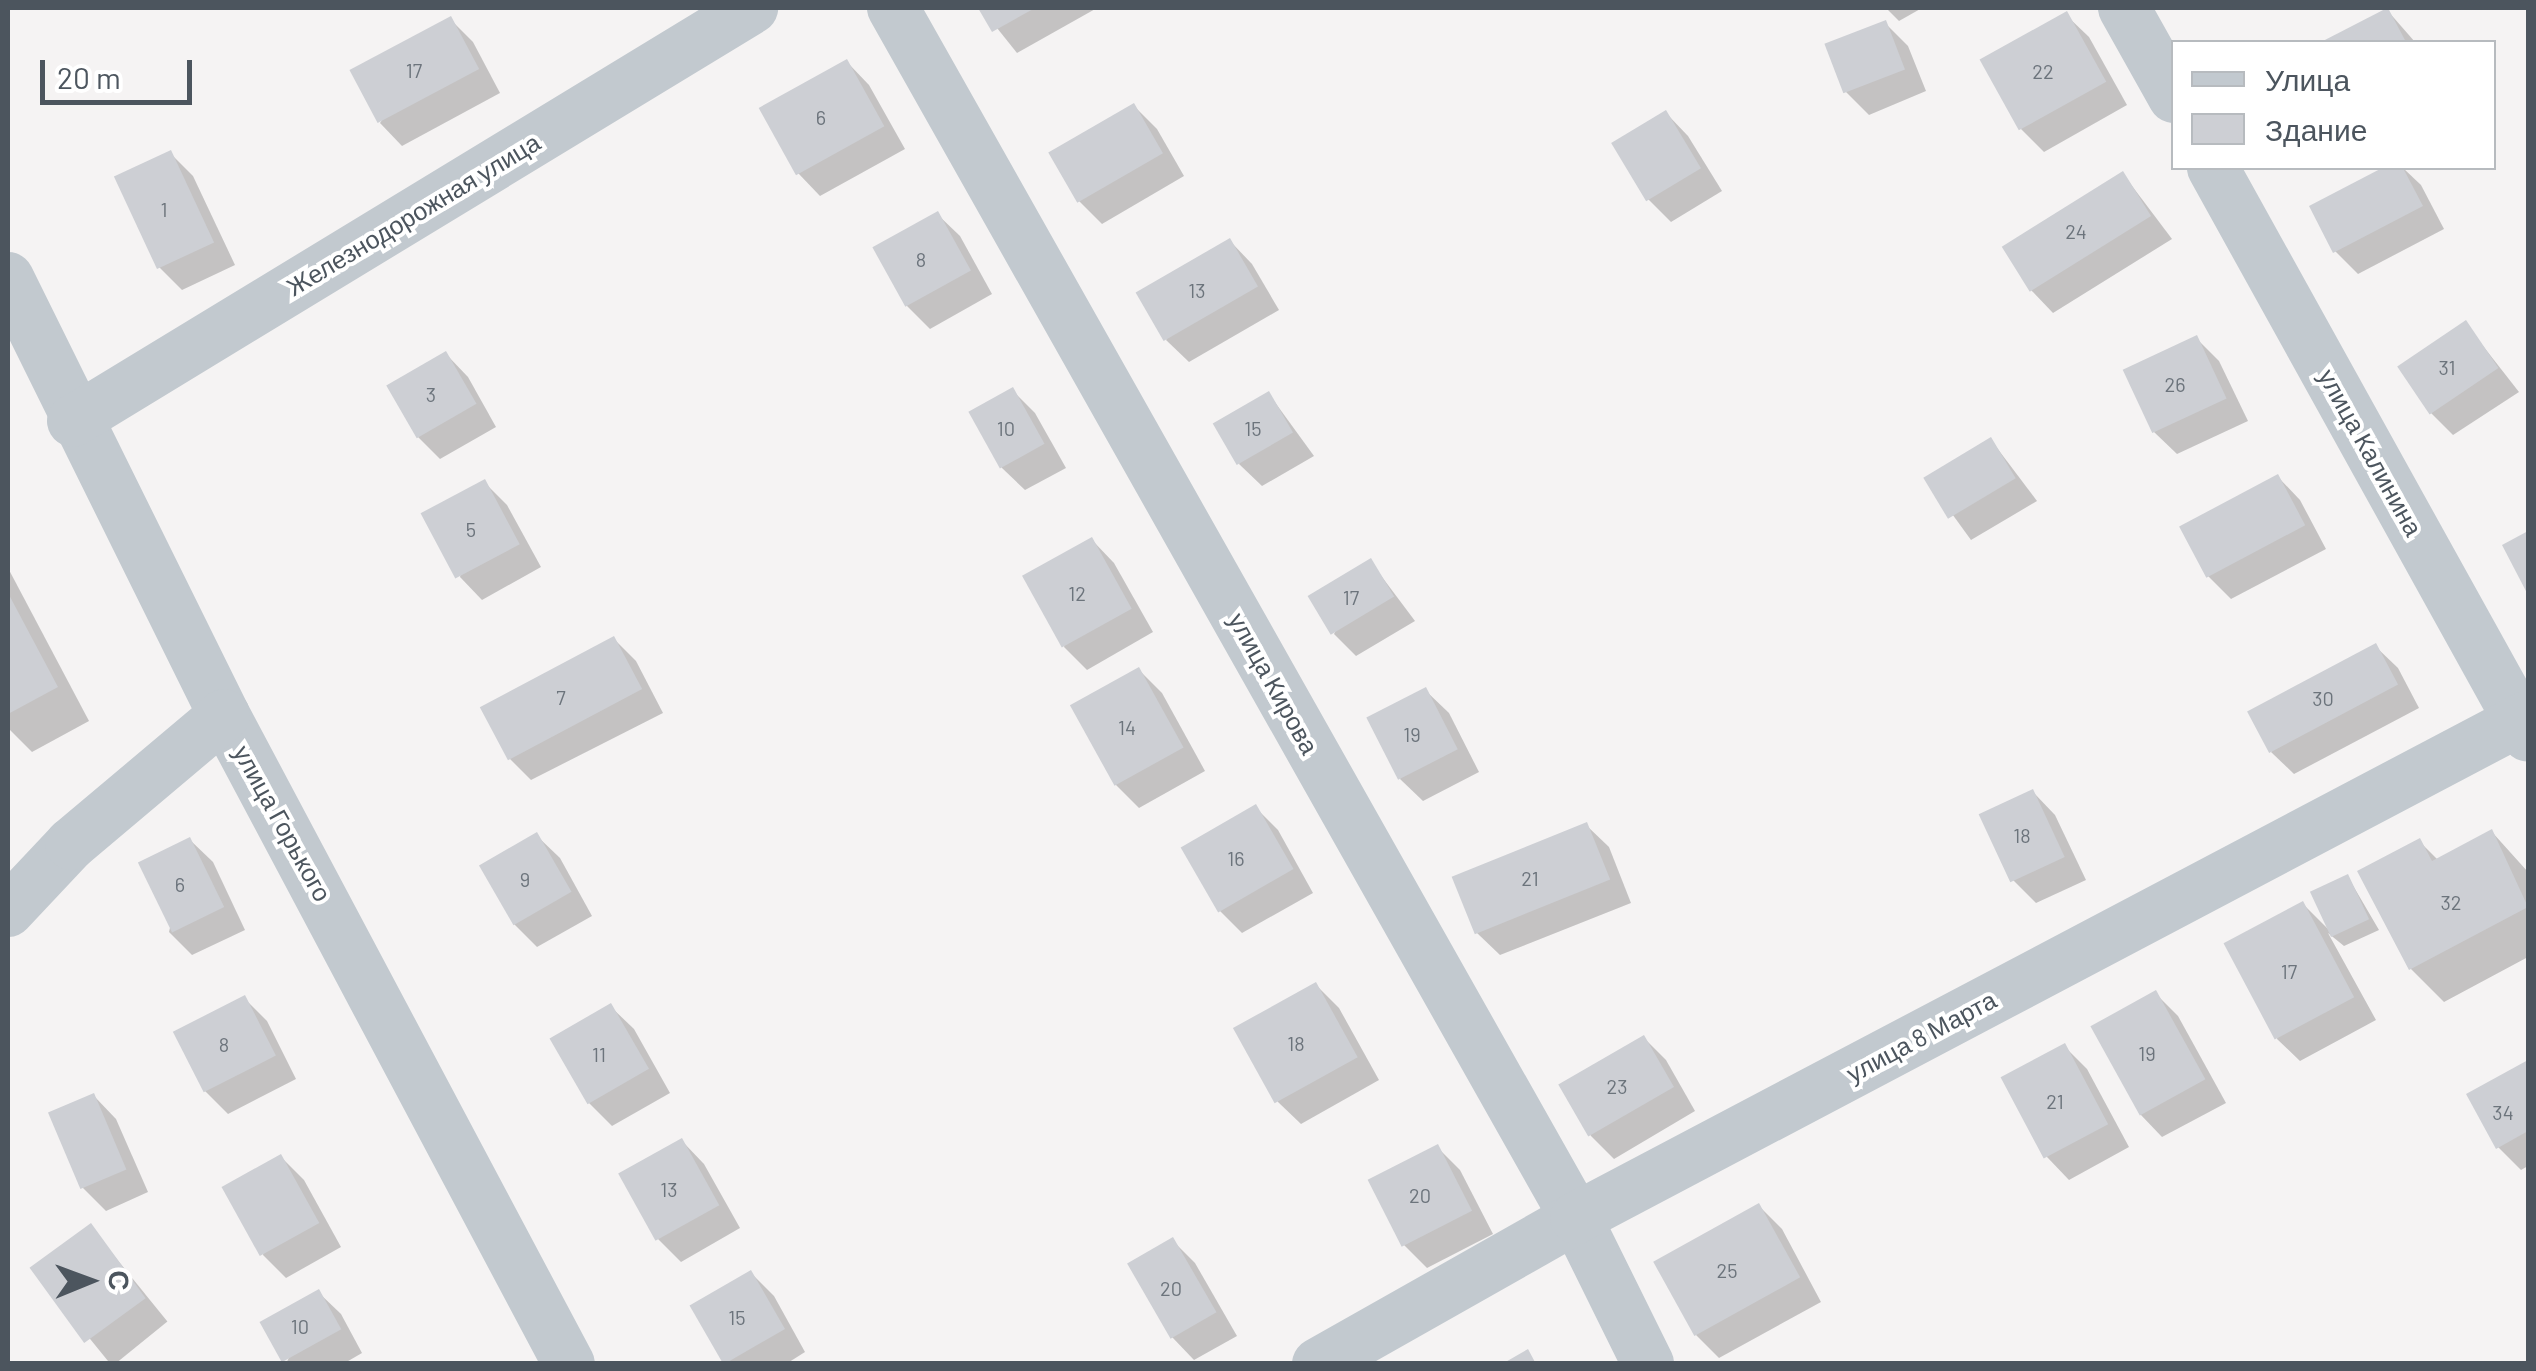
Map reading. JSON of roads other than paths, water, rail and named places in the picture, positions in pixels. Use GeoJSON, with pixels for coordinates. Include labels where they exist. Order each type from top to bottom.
{"type":"FeatureCollection","features":[{"type":"Feature","properties":{"kind":"street","name":"Железнодорожная улица"},"geometry":{"type":"LineString","coordinates":[[73,421],[752,8]]}},
{"type":"Feature","properties":{"kind":"street","name":"улица Кирова"},"geometry":{"type":"LineString","coordinates":[[893,8],[1576,1218],[1648,1364]]}},
{"type":"Feature","properties":{"kind":"street"},"geometry":{"type":"LineString","coordinates":[[2124,8],[2171,92]]}},
{"type":"Feature","properties":{"kind":"street","name":"улица Калинина"},"geometry":{"type":"LineString","coordinates":[[2214,170],[2526,724]]}},
{"type":"Feature","properties":{"kind":"street","name":"улица Горького"},"geometry":{"type":"LineString","coordinates":[[8,278],[73,421],[224,714],[569,1364]]}},
{"type":"Feature","properties":{"kind":"street"},"geometry":{"type":"LineString","coordinates":[[8,911],[71,844],[224,714]]}},
{"type":"Feature","properties":{"kind":"street","name":"улица 8 Марта"},"geometry":{"type":"LineString","coordinates":[[1318,1364],[1576,1218],[2526,724]]}}]}
